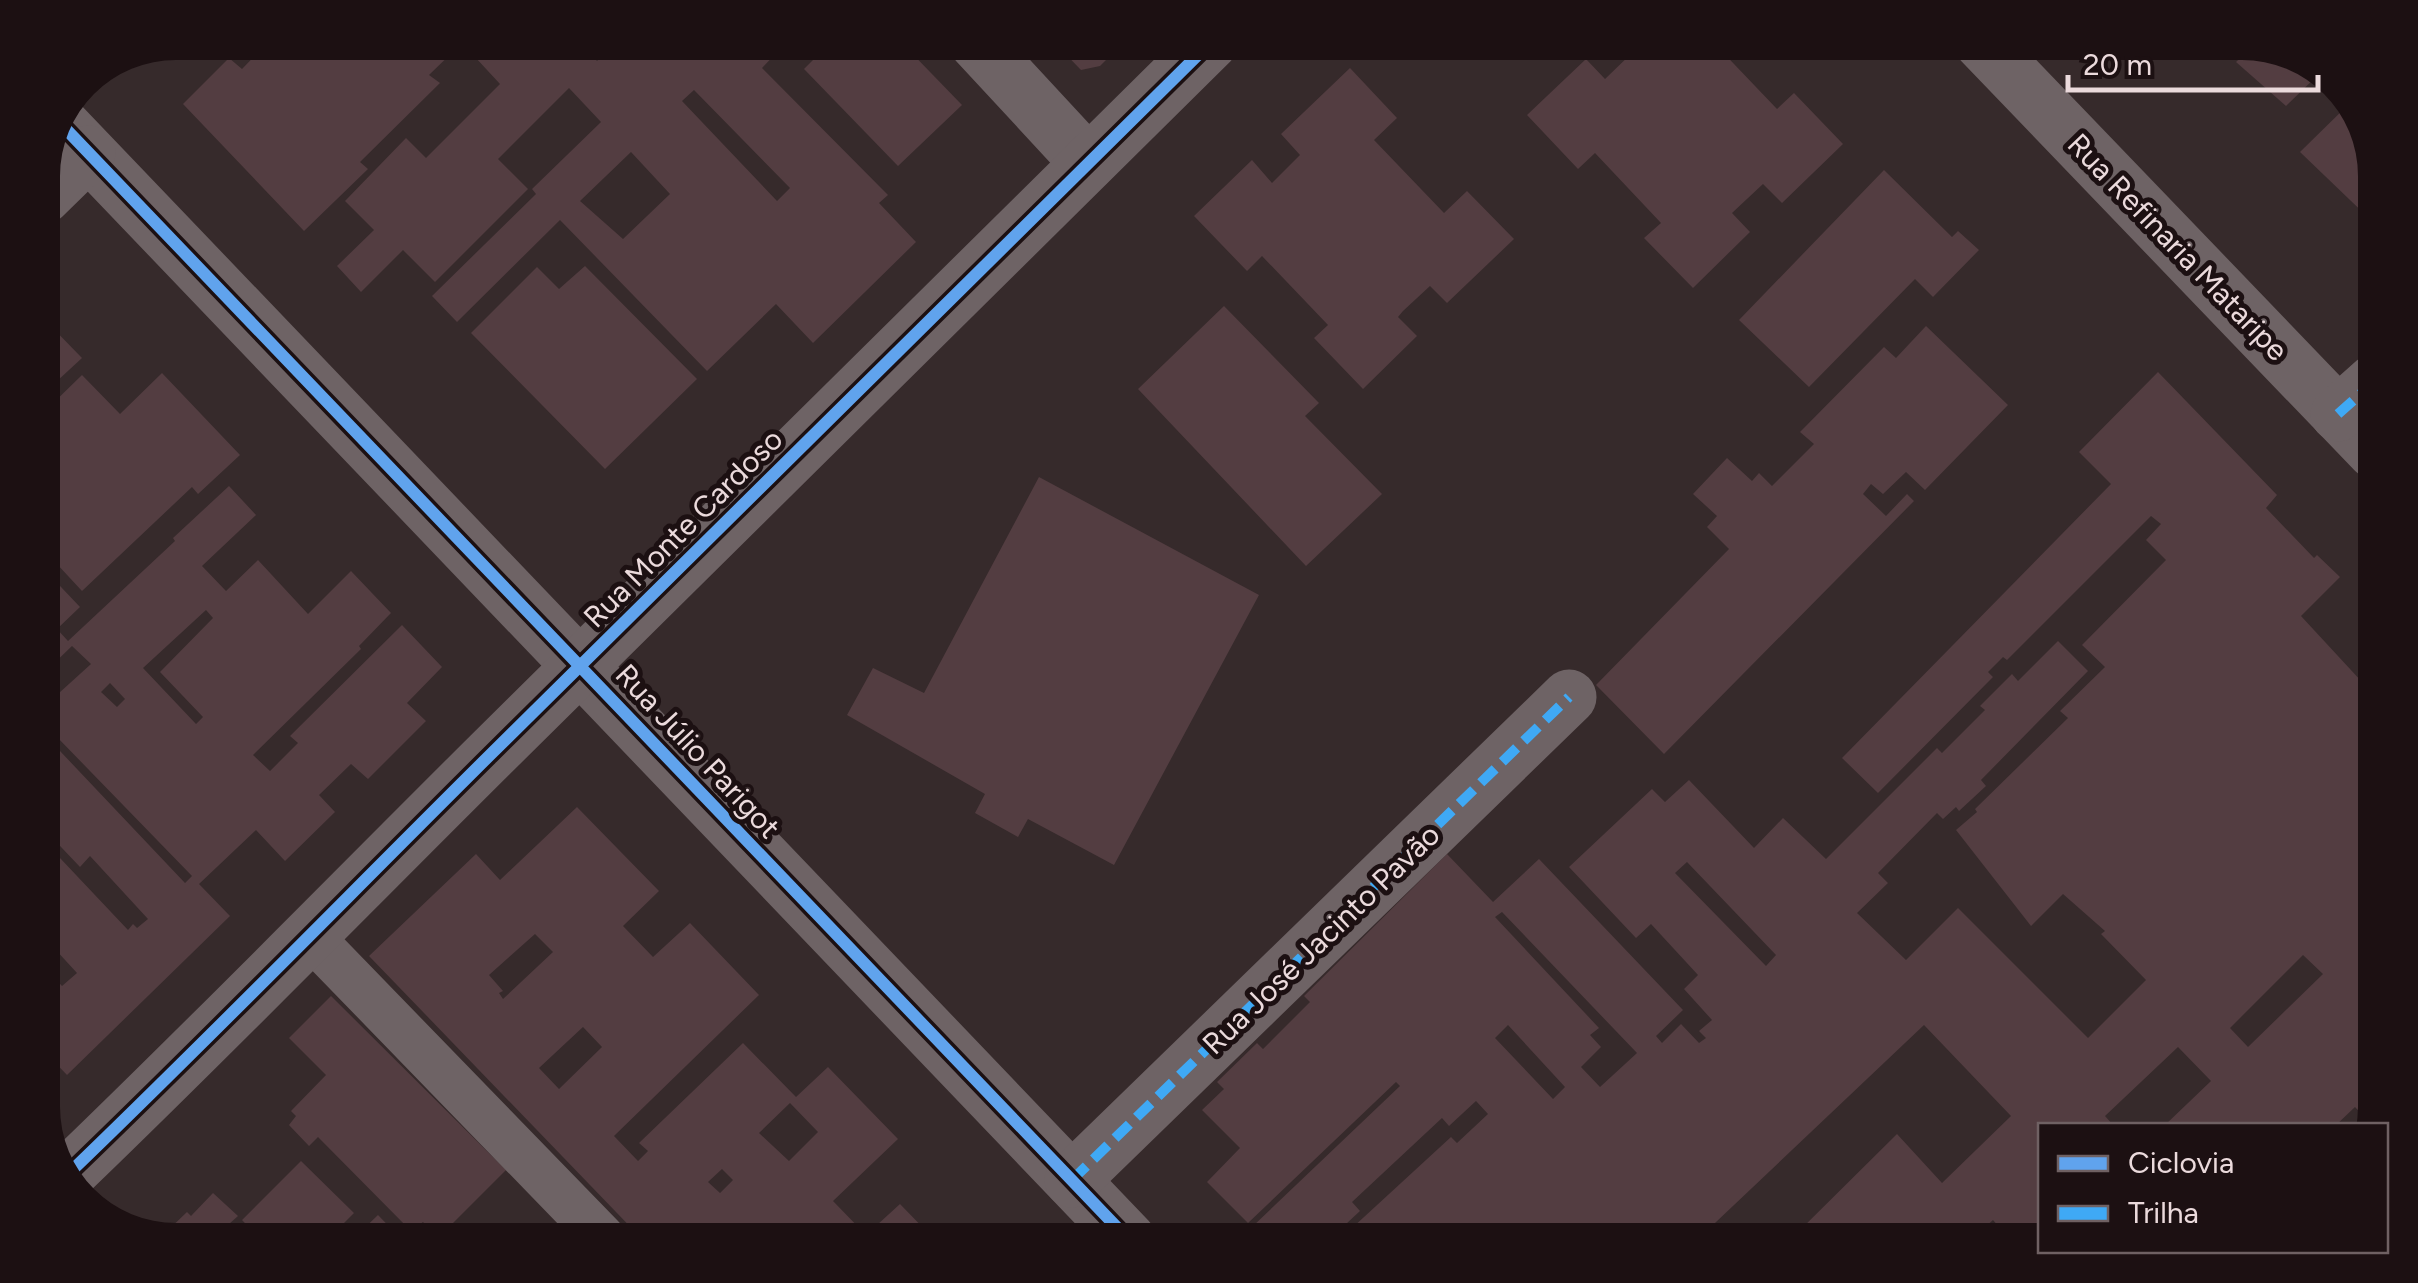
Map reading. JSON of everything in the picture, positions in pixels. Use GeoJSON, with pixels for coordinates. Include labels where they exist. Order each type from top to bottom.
{"type":"FeatureCollection","features":[{"type":"Feature","properties":{"kind":"street"},"geometry":{"type":"LineString","coordinates":[[993,60],[1088,163]]}},
{"type":"Feature","properties":{"kind":"street","name":"Rua Monte Cardoso"},"geometry":{"type":"LineString","coordinates":[[77,1166],[1193,60]]}},
{"type":"Feature","properties":{"kind":"street","name":"Rua Refinaria Mataripe"},"geometry":{"type":"LineString","coordinates":[[1999,60],[2358,410]]}},
{"type":"Feature","properties":{"kind":"street"},"geometry":{"type":"LineString","coordinates":[[60,166],[75,140]]}},
{"type":"Feature","properties":{"kind":"street","name":"Rua Júlio Parigot"},"geometry":{"type":"LineString","coordinates":[[75,140],[1113,1223]]}},
{"type":"Feature","properties":{"kind":"street","name":"Rua José Jacinto Pavão"},"geometry":{"type":"LineString","coordinates":[[1072,1180],[1569,697]]}},
{"type":"Feature","properties":{"kind":"lane"},"geometry":{"type":"LineString","coordinates":[[309,935],[588,1223]]}},
{"type":"Feature","properties":{"kind":"building"},"geometry":{"type":"Polygon","coordinates":[[[231,60],[242,69],[251,60],[444,60],[429,75],[440,83],[360,162],[368,169],[304,231],[183,104],[231,60]]]}},
{"type":"Feature","properties":{"kind":"building"},"geometry":{"type":"Polygon","coordinates":[[[478,60],[770,60],[762,68],[888,195],[879,203],[916,242],[813,343],[776,304],[707,371],[560,220],[457,322],[432,296],[536,194],[532,189],[601,122],[569,88],[498,159],[528,189],[435,282],[403,250],[361,292],[337,266],[374,230],[345,201],[406,138],[426,158],[500,84],[478,60]],[[694,90],[682,101],[777,201],[790,188],[694,90]],[[631,152],[580,201],[623,239],[670,194],[631,152]]]}},
{"type":"Feature","properties":{"kind":"building"},"geometry":{"type":"Polygon","coordinates":[[[813,60],[918,60],[962,105],[898,166],[804,69],[813,60]]]}},
{"type":"Feature","properties":{"kind":"building"},"geometry":{"type":"Polygon","coordinates":[[[1071,60],[1106,60],[1100,66],[1081,70],[1071,60]]]}},
{"type":"Feature","properties":{"kind":"building"},"geometry":{"type":"Polygon","coordinates":[[[1585,60],[1605,79],[1625,60],[1730,60],[1777,109],[1794,93],[1843,144],[1782,203],[1763,184],[1732,213],[1750,232],[1693,288],[1644,238],[1661,223],[1595,153],[1578,169],[1527,115],[1585,60]]]}},
{"type":"Feature","properties":{"kind":"building"},"geometry":{"type":"Polygon","coordinates":[[[2236,62],[2272,64],[2310,83],[2286,106],[2236,62]]]}},
{"type":"Feature","properties":{"kind":"building"},"geometry":{"type":"Polygon","coordinates":[[[1350,68],[1397,118],[1374,140],[1444,213],[1467,191],[1514,239],[1447,303],[1430,286],[1403,311],[1398,317],[1417,336],[1363,389],[1314,338],[1328,325],[1262,256],[1247,271],[1194,216],[1252,160],[1272,183],[1300,155],[1281,134],[1350,68]]]}},
{"type":"Feature","properties":{"kind":"building"},"geometry":{"type":"Polygon","coordinates":[[[2339,114],[2356,154],[2358,208],[2300,152],[2339,114]]]}},
{"type":"Feature","properties":{"kind":"building"},"geometry":{"type":"Polygon","coordinates":[[[1884,170],[1952,237],[1958,231],[1979,250],[1933,297],[1915,279],[1809,387],[1739,320],[1884,170]]]}},
{"type":"Feature","properties":{"kind":"building"},"geometry":{"type":"Polygon","coordinates":[[[585,266],[697,379],[605,469],[471,333],[537,267],[559,289],[585,266]]]}},
{"type":"Feature","properties":{"kind":"building"},"geometry":{"type":"Polygon","coordinates":[[[1224,306],[1319,403],[1305,416],[1382,494],[1306,566],[1138,389],[1224,306]]]}},
{"type":"Feature","properties":{"kind":"building"},"geometry":{"type":"Polygon","coordinates":[[[1926,326],[2008,405],[1925,490],[1906,472],[1883,494],[1871,484],[1863,494],[1886,516],[1907,494],[1914,501],[1664,754],[1596,685],[1729,549],[1707,527],[1717,516],[1693,494],[1727,458],[1752,481],[1759,473],[1772,486],[1814,444],[1800,432],[1884,347],[1896,358],[1926,326]]]}},
{"type":"Feature","properties":{"kind":"building"},"geometry":{"type":"Polygon","coordinates":[[[60,335],[82,358],[60,378],[60,335]]]}},
{"type":"Feature","properties":{"kind":"building"},"geometry":{"type":"Polygon","coordinates":[[[2158,372],[2277,495],[2266,508],[2314,558],[2317,555],[2340,577],[2301,616],[2358,678],[2358,1110],[2355,1107],[2338,1123],[2167,1123],[2211,1081],[2178,1047],[2105,1116],[2111,1123],[2038,1123],[2038,1223],[1807,1223],[1897,1134],[1942,1183],[2011,1116],[1924,1025],[1715,1223],[1357,1223],[1451,1137],[1457,1143],[1488,1114],[1476,1101],[1449,1126],[1442,1118],[1352,1202],[1360,1211],[1347,1223],[1256,1223],[1400,1086],[1396,1082],[1248,1223],[1207,1182],[1240,1148],[1202,1110],[1224,1089],[1217,1082],[1257,1043],[1263,1049],[1310,1002],[1304,996],[1447,854],[1493,902],[1539,859],[1683,1010],[1656,1036],[1662,1043],[1681,1024],[1699,1043],[1706,1038],[1699,1031],[1712,1020],[1684,989],[1698,975],[1651,924],[1636,938],[1569,867],[1652,789],[1665,802],[1689,780],[1754,848],[1783,818],[1826,859],[1937,748],[1942,753],[1985,710],[1980,706],[2012,674],[2018,681],[2058,641],[2088,671],[1981,780],[1986,786],[1959,811],[1956,807],[1943,819],[1937,813],[1878,873],[1888,883],[1857,913],[1906,960],[1958,908],[2088,1038],[2146,980],[2101,934],[2105,931],[2063,894],[2031,926],[1956,830],[2068,718],[2060,711],[2105,667],[2082,645],[2166,560],[2146,540],[2161,524],[2151,516],[2007,660],[2003,657],[1988,672],[1993,677],[1878,793],[1842,758],[2111,484],[2079,452],[2158,372]],[[1687,862],[1675,873],[1766,966],[1776,955],[1687,862]],[[1502,912],[1495,917],[1599,1028],[1590,1035],[1601,1047],[1581,1067],[1600,1087],[1637,1053],[1502,912]],[[2303,955],[2230,1028],[2248,1047],[2323,974],[2303,955]],[[1508,1025],[1495,1038],[1553,1099],[1565,1087],[1508,1025]]]}},
{"type":"Feature","properties":{"kind":"building"},"geometry":{"type":"Polygon","coordinates":[[[162,373],[240,455],[198,494],[192,487],[82,591],[60,567],[60,396],[82,375],[120,414],[162,373]]]}},
{"type":"Feature","properties":{"kind":"building"},"geometry":{"type":"Polygon","coordinates":[[[1039,477],[1259,595],[1114,865],[1028,819],[1018,837],[975,813],[985,794],[847,715],[873,668],[924,693],[1039,477]]]}},
{"type":"Feature","properties":{"kind":"building"},"geometry":{"type":"Polygon","coordinates":[[[229,486],[256,515],[202,566],[226,591],[258,560],[308,614],[351,571],[391,613],[359,646],[361,649],[253,755],[270,771],[298,743],[290,736],[402,625],[442,667],[407,703],[426,721],[368,779],[351,764],[319,795],[335,812],[285,861],[256,830],[199,884],[230,916],[67,1075],[60,1068],[60,984],[77,973],[60,954],[60,858],[128,930],[148,919],[90,856],[80,867],[60,846],[60,751],[185,883],[192,876],[60,740],[60,692],[91,664],[72,646],[60,658],[60,632],[68,641],[175,541],[173,538],[229,486]],[[206,610],[143,668],[196,724],[203,717],[160,672],[213,618],[206,610]],[[110,683],[101,692],[117,707],[125,699],[110,683]]]}},
{"type":"Feature","properties":{"kind":"building"},"geometry":{"type":"Polygon","coordinates":[[[60,586],[80,607],[60,626],[60,586]]]}},
{"type":"Feature","properties":{"kind":"building"},"geometry":{"type":"Polygon","coordinates":[[[577,807],[659,891],[623,926],[653,957],[690,923],[759,995],[614,1136],[638,1161],[648,1151],[639,1143],[743,1043],[796,1097],[828,1067],[898,1139],[833,1201],[854,1223],[627,1223],[369,956],[476,854],[500,880],[577,807]],[[535,934],[489,975],[503,991],[499,993],[503,999],[553,952],[535,934]],[[583,1027],[539,1068],[559,1089],[602,1047],[583,1027]],[[790,1103],[759,1133],[789,1161],[818,1132],[790,1103]],[[722,1169],[708,1182],[720,1193],[733,1180],[722,1169]]]}},
{"type":"Feature","properties":{"kind":"building"},"geometry":{"type":"Polygon","coordinates":[[[331,996],[506,1170],[453,1223],[403,1223],[318,1137],[309,1146],[289,1125],[296,1116],[291,1111],[326,1075],[289,1038],[331,996]]]}},
{"type":"Feature","properties":{"kind":"building"},"geometry":{"type":"Polygon","coordinates":[[[301,1161],[354,1213],[344,1223],[242,1220],[301,1161]]]}},
{"type":"Feature","properties":{"kind":"building"},"geometry":{"type":"Polygon","coordinates":[[[213,1193],[238,1216],[230,1223],[176,1223],[187,1212],[191,1216],[213,1193]]]}},
{"type":"Feature","properties":{"kind":"building"},"geometry":{"type":"Polygon","coordinates":[[[900,1204],[918,1223],[879,1223],[900,1204]]]}},
{"type":"Feature","properties":{"kind":"building"},"geometry":{"type":"Polygon","coordinates":[[[378,1215],[386,1223],[370,1223],[378,1215]]]}},
{"type":"Feature","properties":{"kind":"marked path"},"geometry":{"type":"LineString","coordinates":[[2338,414],[2358,396]]}},
{"type":"Feature","properties":{"kind":"marked path"},"geometry":{"type":"LineString","coordinates":[[1072,1180],[1569,697]]}},
{"type":"Feature","properties":{"kind":"cycle path"},"geometry":{"type":"LineString","coordinates":[[77,1166],[1193,60]]}},
{"type":"Feature","properties":{"kind":"cycle path"},"geometry":{"type":"LineString","coordinates":[[69,132],[1113,1223]]}}]}
